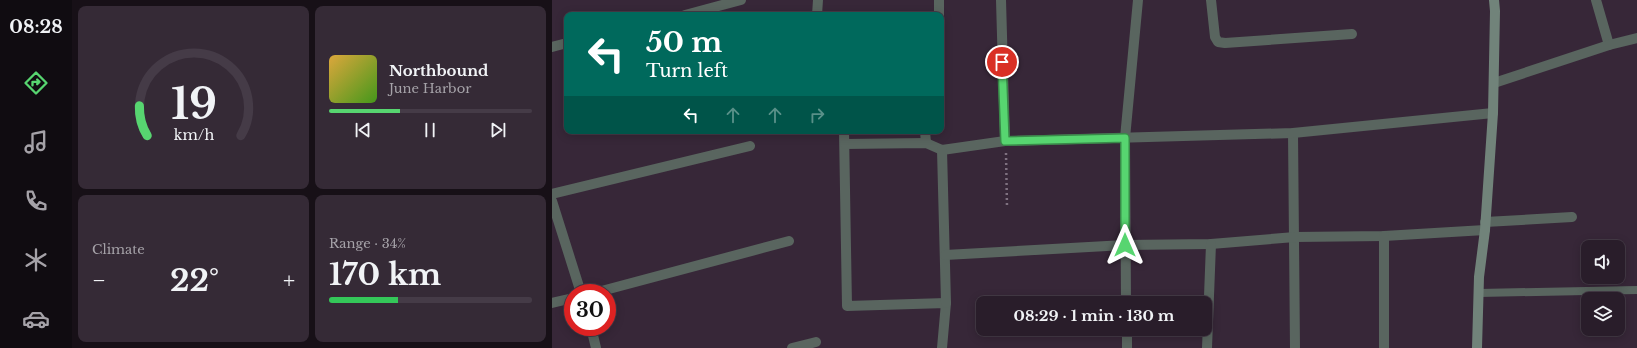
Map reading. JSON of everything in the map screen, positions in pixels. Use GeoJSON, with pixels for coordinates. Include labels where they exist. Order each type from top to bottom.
{"type":"FeatureCollection","features":[{"type":"Feature","properties":{"kind":"main road"},"geometry":{"type":"LineString","coordinates":[[1477,348],[1479,293],[1493,113],[1494,0]]}},
{"type":"Feature","properties":{"kind":"street"},"geometry":{"type":"LineString","coordinates":[[696,12],[741,0]]}},
{"type":"Feature","properties":{"kind":"street"},"geometry":{"type":"LineString","coordinates":[[818,0],[818,12]]}},
{"type":"Feature","properties":{"kind":"street"},"geometry":{"type":"LineString","coordinates":[[939,0],[939,12]]}},
{"type":"Feature","properties":{"kind":"street"},"geometry":{"type":"LineString","coordinates":[[1001,0],[1005,141]]}},
{"type":"Feature","properties":{"kind":"street"},"geometry":{"type":"LineString","coordinates":[[1126,296],[1125,138],[1138,0]]}},
{"type":"Feature","properties":{"kind":"street"},"geometry":{"type":"LineString","coordinates":[[1211,0],[1215,38],[1218,42],[1225,43],[1352,34]]}},
{"type":"Feature","properties":{"kind":"street"},"geometry":{"type":"LineString","coordinates":[[1596,0],[1609,45]]}},
{"type":"Feature","properties":{"kind":"street"},"geometry":{"type":"LineString","coordinates":[[1494,83],[1609,45],[1637,38]]}},
{"type":"Feature","properties":{"kind":"street"},"geometry":{"type":"LineString","coordinates":[[552,47],[564,44]]}},
{"type":"Feature","properties":{"kind":"street"},"geometry":{"type":"LineString","coordinates":[[845,144],[926,143],[942,150],[1005,141],[1293,133],[1493,113]]}},
{"type":"Feature","properties":{"kind":"street"},"geometry":{"type":"LineString","coordinates":[[1293,133],[1295,348]]}},
{"type":"Feature","properties":{"kind":"street"},"geometry":{"type":"LineString","coordinates":[[844,134],[847,306],[946,303]]}},
{"type":"Feature","properties":{"kind":"street"},"geometry":{"type":"LineString","coordinates":[[926,134],[926,143]]}},
{"type":"Feature","properties":{"kind":"street"},"geometry":{"type":"LineString","coordinates":[[552,194],[750,146]]}},
{"type":"Feature","properties":{"kind":"street"},"geometry":{"type":"LineString","coordinates":[[942,150],[946,303],[942,348]]}},
{"type":"Feature","properties":{"kind":"street"},"geometry":{"type":"LineString","coordinates":[[552,201],[578,284]]}},
{"type":"Feature","properties":{"kind":"street"},"geometry":{"type":"LineString","coordinates":[[945,255],[1125,245],[1212,244],[1295,237],[1384,236],[1572,217]]}},
{"type":"Feature","properties":{"kind":"street"},"geometry":{"type":"LineString","coordinates":[[1384,236],[1384,348]]}},
{"type":"Feature","properties":{"kind":"street"},"geometry":{"type":"LineString","coordinates":[[616,287],[788,241]]}},
{"type":"Feature","properties":{"kind":"street"},"geometry":{"type":"LineString","coordinates":[[1207,348],[1212,244]]}},
{"type":"Feature","properties":{"kind":"street"},"geometry":{"type":"LineString","coordinates":[[552,303],[564,300]]}},
{"type":"Feature","properties":{"kind":"street"},"geometry":{"type":"LineString","coordinates":[[593,336],[596,348]]}},
{"type":"Feature","properties":{"kind":"street"},"geometry":{"type":"LineString","coordinates":[[1127,336],[1127,348]]}},
{"type":"Feature","properties":{"kind":"street"},"geometry":{"type":"LineString","coordinates":[[792,348],[816,342]]}},
{"type":"Feature","properties":{"kind":"lane"},"geometry":{"type":"LineString","coordinates":[[1479,293],[1637,290]]}},
{"type":"Feature","properties":{"kind":"path"},"geometry":{"type":"LineString","coordinates":[[1005,141],[1007,207]]}},
{"type":"Feature","properties":{"kind":"route"},"geometry":{"type":"LineString","coordinates":[[1002,62],[1005,141],[1125,138],[1125,245]]}}]}
